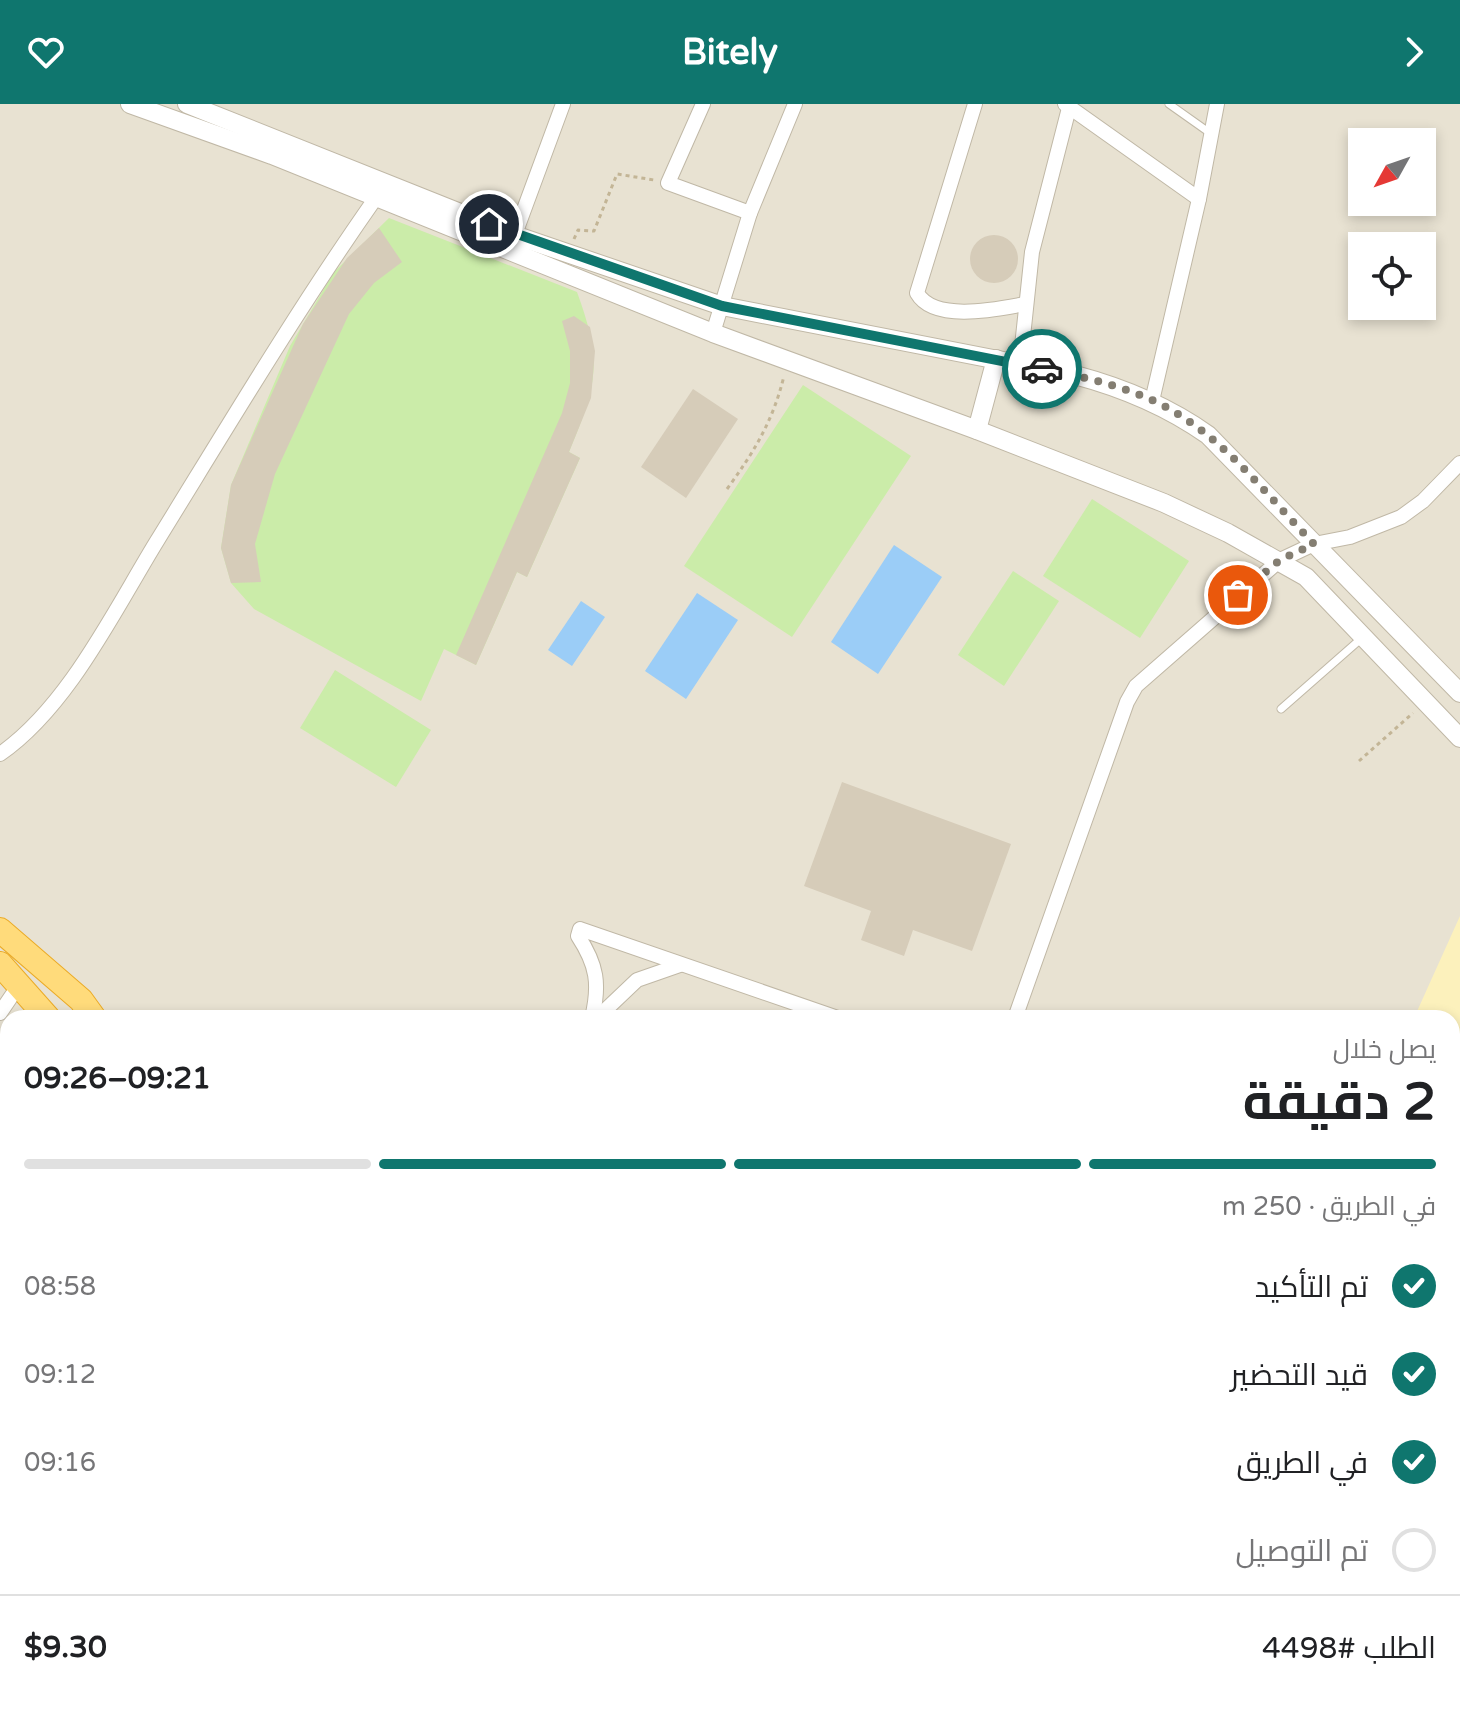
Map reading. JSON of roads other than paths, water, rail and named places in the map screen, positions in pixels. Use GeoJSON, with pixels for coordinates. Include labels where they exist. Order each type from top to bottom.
{"type":"FeatureCollection","features":[{"type":"Feature","properties":{"kind":"highway"},"geometry":{"type":"LineString","coordinates":[[0,930],[87,1009]]}},
{"type":"Feature","properties":{"kind":"highway"},"geometry":{"type":"LineString","coordinates":[[0,964],[41,1010]]}},
{"type":"Feature","properties":{"kind":"street"},"geometry":{"type":"LineString","coordinates":[[130,104],[272,155],[713,333],[1164,503],[1280,560],[1306,577],[1460,738]]}},
{"type":"Feature","properties":{"kind":"street"},"geometry":{"type":"LineString","coordinates":[[187,104],[515,234],[722,306],[1114,385],[1152,401],[1179,414],[1208,435],[1460,693]]}},
{"type":"Feature","properties":{"kind":"street"},"geometry":{"type":"LineString","coordinates":[[515,234],[563,104]]}},
{"type":"Feature","properties":{"kind":"street"},"geometry":{"type":"LineString","coordinates":[[703,104],[668,183],[750,213]]}},
{"type":"Feature","properties":{"kind":"street"},"geometry":{"type":"LineString","coordinates":[[713,333],[750,213],[795,104]]}},
{"type":"Feature","properties":{"kind":"street"},"geometry":{"type":"LineString","coordinates":[[975,104],[917,293],[924,301],[971,313],[1025,304]]}},
{"type":"Feature","properties":{"kind":"street"},"geometry":{"type":"LineString","coordinates":[[1152,401],[1199,199],[1217,104]]}},
{"type":"Feature","properties":{"kind":"street"},"geometry":{"type":"LineString","coordinates":[[1020,365],[1025,304],[1037,227],[1067,106],[1199,199]]}},
{"type":"Feature","properties":{"kind":"street"},"geometry":{"type":"LineString","coordinates":[[0,754],[37,723],[95,643],[310,292],[375,199]]}},
{"type":"Feature","properties":{"kind":"street"},"geometry":{"type":"LineString","coordinates":[[977,430],[996,359]]}},
{"type":"Feature","properties":{"kind":"street"},"geometry":{"type":"LineString","coordinates":[[1018,1010],[1127,702],[1154,667],[1280,560],[1314,544],[1350,537],[1401,517],[1423,501],[1460,463]]}},
{"type":"Feature","properties":{"kind":"street"},"geometry":{"type":"LineString","coordinates":[[596,1010],[597,969],[578,936],[580,929],[815,1010]]}},
{"type":"Feature","properties":{"kind":"street"},"geometry":{"type":"LineString","coordinates":[[604,1010],[637,980],[680,965]]}},
{"type":"Feature","properties":{"kind":"street"},"geometry":{"type":"LineString","coordinates":[[2,1010],[19,985]]}},
{"type":"Feature","properties":{"kind":"street"},"geometry":{"type":"LineString","coordinates":[[790,1001],[793,1010]]}},
{"type":"Feature","properties":{"kind":"lane"},"geometry":{"type":"LineString","coordinates":[[1169,104],[1211,133]]}},
{"type":"Feature","properties":{"kind":"lane"},"geometry":{"type":"LineString","coordinates":[[1281,709],[1365,636]]}},
{"type":"Feature","properties":{"kind":"water"},"geometry":{"type":"Polygon","coordinates":[[[894,545],[942,577],[878,674],[831,642],[894,545]]]}},
{"type":"Feature","properties":{"kind":"water"},"geometry":{"type":"Polygon","coordinates":[[[697,593],[738,620],[686,699],[645,671],[697,593]]]}},
{"type":"Feature","properties":{"kind":"water"},"geometry":{"type":"Polygon","coordinates":[[[581,601],[605,617],[572,666],[548,650],[581,601]]]}}]}
